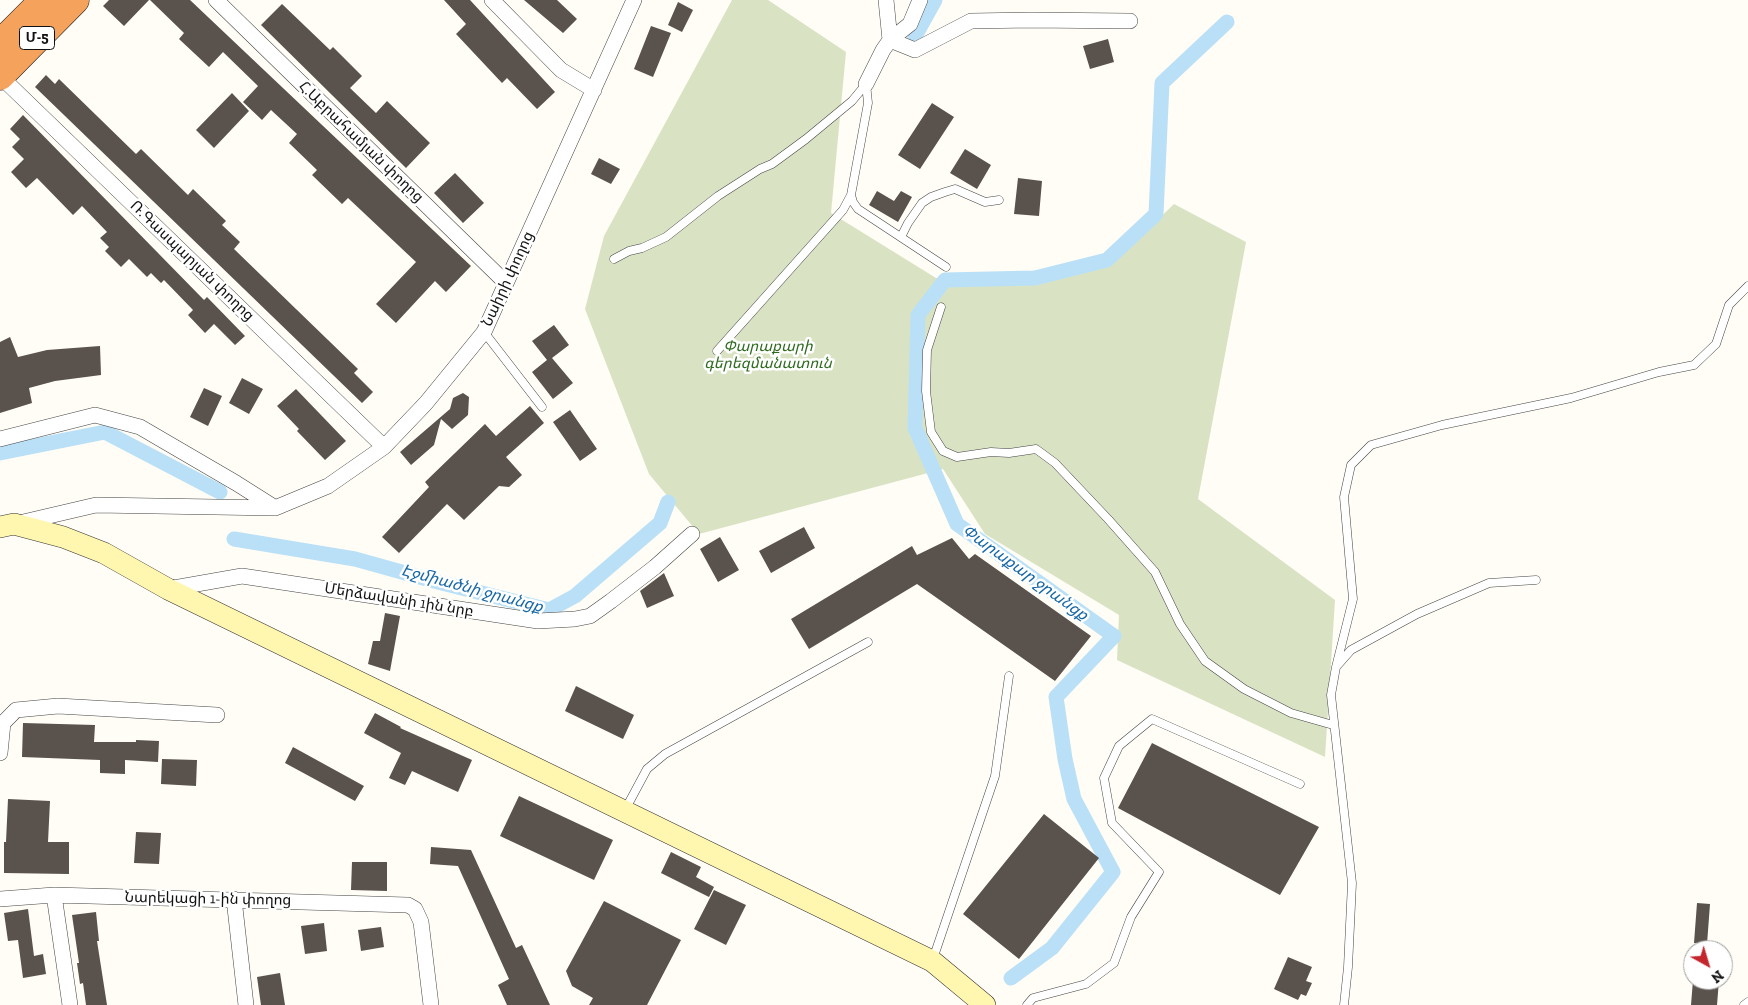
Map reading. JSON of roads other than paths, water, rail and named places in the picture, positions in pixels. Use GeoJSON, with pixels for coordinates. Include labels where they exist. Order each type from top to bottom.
{"type":"FeatureCollection","features":[{"type":"Feature","properties":{"kind":"highway","name":"Մ-5"},"geometry":{"type":"LineString","coordinates":[[0,44],[44,0]]}},
{"type":"Feature","properties":{"kind":"highway","name":"Մ-5"},"geometry":{"type":"LineString","coordinates":[[0,76],[75,0]]}},
{"type":"Feature","properties":{"kind":"main road"},"geometry":{"type":"LineString","coordinates":[[7,526],[63,537],[104,553],[168,589],[932,961],[985,1005]]}},
{"type":"Feature","properties":{"kind":"street","name":"Հ.Աբրահամյան փողոց"},"geometry":{"type":"LineString","coordinates":[[216,0],[506,283]]}},
{"type":"Feature","properties":{"kind":"street"},"geometry":{"type":"LineString","coordinates":[[492,0],[561,70],[594,90]]}},
{"type":"Feature","properties":{"kind":"street","name":"Նաիրի փողոց"},"geometry":{"type":"LineString","coordinates":[[275,508],[328,486],[384,447],[426,403],[484,332],[634,0]]}},
{"type":"Feature","properties":{"kind":"street"},"geometry":{"type":"LineString","coordinates":[[886,0],[890,40]]}},
{"type":"Feature","properties":{"kind":"street"},"geometry":{"type":"LineString","coordinates":[[866,84],[890,40],[910,24],[920,0]]}},
{"type":"Feature","properties":{"kind":"street"},"geometry":{"type":"LineString","coordinates":[[890,40],[915,50],[971,21],[1130,21]]}},
{"type":"Feature","properties":{"kind":"street","name":"Ռ.Գասպարյան փողոց"},"geometry":{"type":"LineString","coordinates":[[0,76],[384,447]]}},
{"type":"Feature","properties":{"kind":"street"},"geometry":{"type":"LineString","coordinates":[[0,439],[95,416],[140,427],[275,508]]}},
{"type":"Feature","properties":{"kind":"street"},"geometry":{"type":"LineString","coordinates":[[7,526],[96,504],[275,508]]}},
{"type":"Feature","properties":{"kind":"street","name":"Մերձավանի 1ին նրբ"},"geometry":{"type":"LineString","coordinates":[[168,589],[242,576],[538,621],[575,619],[590,616],[611,601],[655,567],[692,534]]}},
{"type":"Feature","properties":{"kind":"street"},"geometry":{"type":"LineString","coordinates":[[0,753],[3,723],[16,710],[58,706],[217,715]]}},
{"type":"Feature","properties":{"kind":"street"},"geometry":{"type":"LineString","coordinates":[[54,895],[70,1005]]}},
{"type":"Feature","properties":{"kind":"street","name":"Նարեկացի 1-ին փողոց"},"geometry":{"type":"LineString","coordinates":[[0,899],[54,895],[408,905],[415,909],[421,922],[431,1005]]}},
{"type":"Feature","properties":{"kind":"street"},"geometry":{"type":"LineString","coordinates":[[234,899],[246,1005]]}},
{"type":"Feature","properties":{"kind":"lane"},"geometry":{"type":"LineString","coordinates":[[717,351],[843,210],[851,195],[868,103],[866,84]]}},
{"type":"Feature","properties":{"kind":"lane"},"geometry":{"type":"LineString","coordinates":[[614,259],[629,251],[642,248],[666,237],[718,196],[760,169],[772,164],[852,101],[866,84]]}},
{"type":"Feature","properties":{"kind":"lane"},"geometry":{"type":"LineString","coordinates":[[901,237],[922,203],[931,197],[955,189],[985,202],[999,200]]}},
{"type":"Feature","properties":{"kind":"lane"},"geometry":{"type":"LineString","coordinates":[[851,195],[852,202],[858,209],[946,266]]}},
{"type":"Feature","properties":{"kind":"lane"},"geometry":{"type":"LineString","coordinates":[[1344,1005],[1348,967],[1352,883],[1331,695],[1353,599],[1344,497],[1350,465],[1371,445],[1442,425],[1571,398],[1659,372],[1694,365],[1716,344],[1729,305],[1748,286]]}},
{"type":"Feature","properties":{"kind":"lane"},"geometry":{"type":"LineString","coordinates":[[941,307],[928,350],[926,390],[931,432],[943,451],[957,457],[991,452],[1009,453],[1036,449],[1055,463],[1155,572],[1180,624],[1205,661],[1244,689],[1291,713],[1333,725]]}},
{"type":"Feature","properties":{"kind":"lane"},"geometry":{"type":"LineString","coordinates":[[484,332],[542,407]]}},
{"type":"Feature","properties":{"kind":"lane"},"geometry":{"type":"LineString","coordinates":[[1336,667],[1351,650],[1417,614],[1489,583],[1536,580]]}},
{"type":"Feature","properties":{"kind":"lane"},"geometry":{"type":"LineString","coordinates":[[624,811],[647,769],[665,754],[868,642]]}},
{"type":"Feature","properties":{"kind":"lane"},"geometry":{"type":"LineString","coordinates":[[932,961],[995,776],[1009,676]]}},
{"type":"Feature","properties":{"kind":"lane"},"geometry":{"type":"LineString","coordinates":[[1027,1005],[1033,998],[1086,984],[1114,963],[1131,917],[1159,872],[1112,823],[1104,778],[1120,746],[1152,719],[1300,784]]}},
{"type":"Feature","properties":{"kind":"lane"},"geometry":{"type":"LineString","coordinates":[[1744,1005],[1748,1002]]}},
{"type":"Feature","properties":{"kind":"waterway","name":"Էջմիածնի ջրանցք"},"geometry":{"type":"LineString","coordinates":[[915,36],[935,0]]}},
{"type":"Feature","properties":{"kind":"waterway","name":"Փարաքար ջրանցք"},"geometry":{"type":"LineString","coordinates":[[1011,978],[1052,948],[1113,872],[1074,799],[1065,759],[1056,697],[1114,636],[957,524],[915,428],[918,315],[945,280],[1035,278],[1107,260],[1156,214],[1162,83],[1227,22]]}},
{"type":"Feature","properties":{"kind":"waterway","name":"Էջմիածնի ջրանցք"},"geometry":{"type":"LineString","coordinates":[[0,453],[105,432],[220,492]]}},
{"type":"Feature","properties":{"kind":"waterway","name":"Էջմիածնի ջրանցք"},"geometry":{"type":"LineString","coordinates":[[234,539],[355,559],[549,610],[575,596],[660,523],[668,502]]}},
{"type":"Feature","properties":{"kind":"park label","name":"Փարաքարի գերեզմանատուն"},"geometry":{"type":"Point","coordinates":[768,356]}}]}
